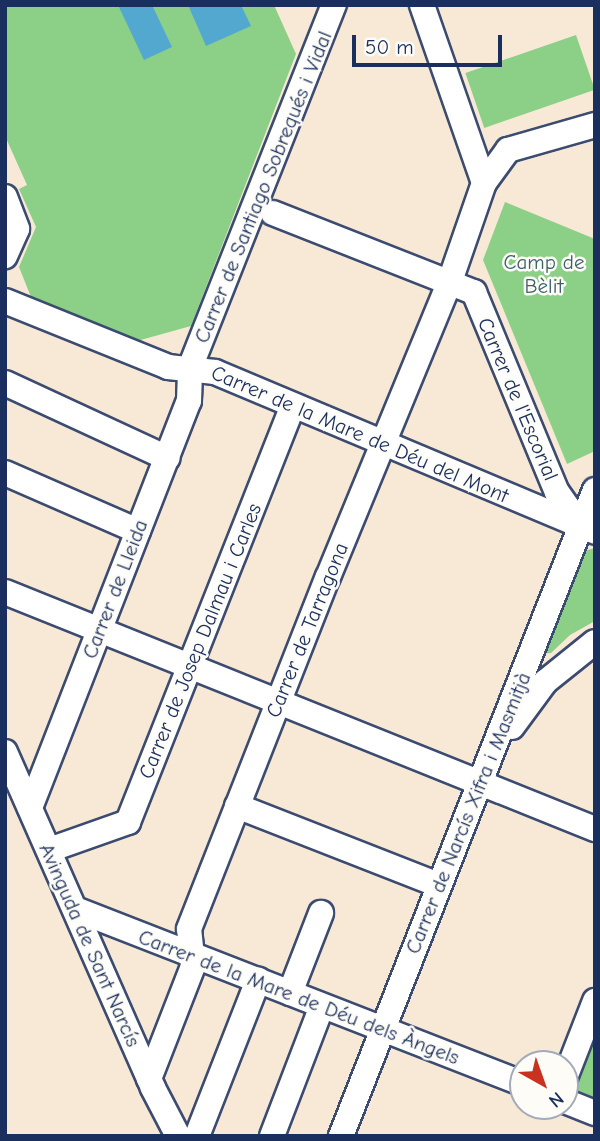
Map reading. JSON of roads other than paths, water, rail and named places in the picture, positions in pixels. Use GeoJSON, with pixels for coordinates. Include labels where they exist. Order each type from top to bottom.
{"type":"FeatureCollection","features":[{"type":"Feature","properties":{"kind":"street","name":"Carrer de Santiago Sobrequés i Vidal"},"geometry":{"type":"LineString","coordinates":[[190,368],[334,5]]}},
{"type":"Feature","properties":{"kind":"street"},"geometry":{"type":"LineString","coordinates":[[422,5],[484,183]]}},
{"type":"Feature","properties":{"kind":"street","name":"Carrer de Tarragona"},"geometry":{"type":"LineString","coordinates":[[149,1079],[193,966],[189,929],[279,700],[449,284],[484,183],[508,150],[595,125]]}},
{"type":"Feature","properties":{"kind":"street"},"geometry":{"type":"LineString","coordinates":[[5,197],[17,229],[5,256]]}},
{"type":"Feature","properties":{"kind":"street","name":"Carrer de l'Escorial"},"geometry":{"type":"LineString","coordinates":[[273,213],[474,292],[557,492],[588,529]]}},
{"type":"Feature","properties":{"kind":"street","name":"Carrer de la Mare de Déu del Mont"},"geometry":{"type":"LineString","coordinates":[[5,301],[167,367],[215,372],[588,529]]}},
{"type":"Feature","properties":{"kind":"street","name":"Carrer de Lleida"},"geometry":{"type":"LineString","coordinates":[[30,808],[189,401],[190,368]]}},
{"type":"Feature","properties":{"kind":"street"},"geometry":{"type":"LineString","coordinates":[[5,383],[169,452]]}},
{"type":"Feature","properties":{"kind":"street","name":"Carrer de Josep Dalmau i Carles"},"geometry":{"type":"LineString","coordinates":[[49,849],[128,822],[293,406]]}},
{"type":"Feature","properties":{"kind":"street"},"geometry":{"type":"LineString","coordinates":[[5,473],[138,531]]}},
{"type":"Feature","properties":{"kind":"street","name":"Carrer de Narcís Xifra i Masmitjà"},"geometry":{"type":"LineString","coordinates":[[341,1136],[480,782],[588,529],[595,490]]}},
{"type":"Feature","properties":{"kind":"street"},"geometry":{"type":"LineString","coordinates":[[5,592],[595,829]]}},
{"type":"Feature","properties":{"kind":"street"},"geometry":{"type":"LineString","coordinates":[[480,782],[522,710],[545,682],[595,642]]}},
{"type":"Feature","properties":{"kind":"street","name":"Avinguda de Sant Narcís"},"geometry":{"type":"LineString","coordinates":[[5,752],[149,1079],[178,1136]]}},
{"type":"Feature","properties":{"kind":"street"},"geometry":{"type":"LineString","coordinates":[[237,806],[439,885]]}},
{"type":"Feature","properties":{"kind":"street","name":"Carrer de la Mare de Déu dels Àngels"},"geometry":{"type":"LineString","coordinates":[[75,909],[509,1078]]}},
{"type":"Feature","properties":{"kind":"street"},"geometry":{"type":"LineString","coordinates":[[290,993],[321,913]]}},
{"type":"Feature","properties":{"kind":"street"},"geometry":{"type":"LineString","coordinates":[[197,1136],[258,980]]}},
{"type":"Feature","properties":{"kind":"street"},"geometry":{"type":"LineString","coordinates":[[576,1050],[595,1001]]}},
{"type":"Feature","properties":{"kind":"street"},"geometry":{"type":"LineString","coordinates":[[276,1134],[322,1006]]}},
{"type":"Feature","properties":{"kind":"water"},"geometry":{"type":"Polygon","coordinates":[[[118,5],[152,5],[172,47],[144,60],[118,5]]]}},
{"type":"Feature","properties":{"kind":"water"},"geometry":{"type":"Polygon","coordinates":[[[188,5],[241,5],[251,26],[206,46],[188,5]]]}},
{"type":"Feature","properties":{"kind":"park label","name":"Camp de Bèlit"},"geometry":{"type":"Point","coordinates":[544,274]}}]}
